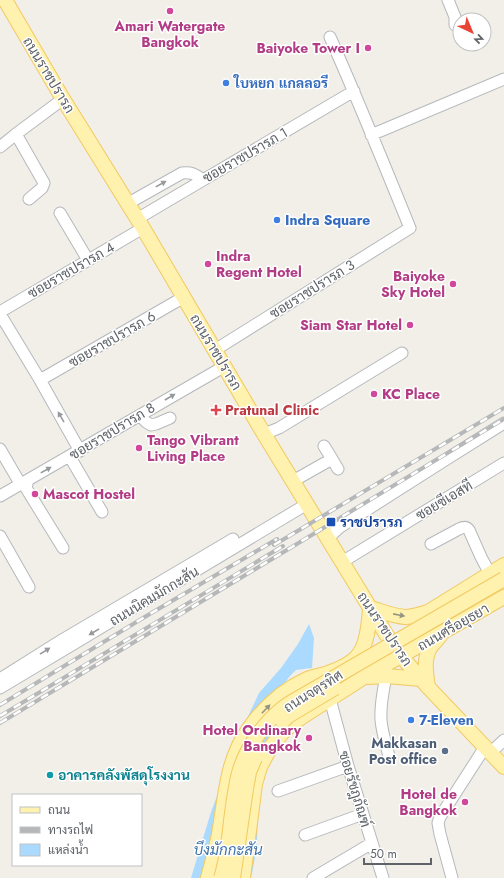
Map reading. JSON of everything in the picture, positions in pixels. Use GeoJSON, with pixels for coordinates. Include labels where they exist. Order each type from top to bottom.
{"type":"FeatureCollection","features":[{"type":"Feature","properties":{"kind":"main road","name":"ถนนราชปรารภ"},"geometry":{"type":"LineString","coordinates":[[5,0],[184,297],[264,434],[401,656],[504,767]]}},
{"type":"Feature","properties":{"kind":"main road","name":"ถนนศรีอยุธยา"},"geometry":{"type":"LineString","coordinates":[[370,608],[406,617],[416,616],[428,612],[504,565]]}},
{"type":"Feature","properties":{"kind":"main road"},"geometry":{"type":"LineString","coordinates":[[486,576],[476,590],[477,596],[485,603],[499,600]]}},
{"type":"Feature","properties":{"kind":"main road","name":"ถนนจตุรทิศ"},"geometry":{"type":"LineString","coordinates":[[221,878],[239,772],[247,752],[269,721],[284,708],[304,695],[504,579]]}},
{"type":"Feature","properties":{"kind":"main road","name":"ถนนจตุรทิศ"},"geometry":{"type":"LineString","coordinates":[[233,878],[249,772],[256,755],[276,727],[288,716],[304,706],[504,589]]}},
{"type":"Feature","properties":{"kind":"main road","name":"ถนนศรีอยุธยา"},"geometry":{"type":"LineString","coordinates":[[401,656],[499,600]]}},
{"type":"Feature","properties":{"kind":"main road","name":"ถนนจตุรทิศ"},"geometry":{"type":"LineString","coordinates":[[208,878],[219,834],[228,775],[233,758],[241,740],[250,726],[267,707],[288,690],[305,680],[315,676],[327,674],[342,667],[360,654],[369,626],[370,608]]}},
{"type":"Feature","properties":{"kind":"main road"},"geometry":{"type":"LineString","coordinates":[[364,677],[386,676],[425,683],[425,670],[430,648],[444,632]]}},
{"type":"Feature","properties":{"kind":"main road","name":"ถนนจตุรทิศ"},"geometry":{"type":"LineString","coordinates":[[243,878],[255,784],[260,767],[270,748],[283,732],[294,722],[364,677],[401,656]]}},
{"type":"Feature","properties":{"kind":"main road"},"geometry":{"type":"LineString","coordinates":[[288,690],[301,688],[308,690],[314,699],[312,710]]}},
{"type":"Feature","properties":{"kind":"street"},"geometry":{"type":"LineString","coordinates":[[448,0],[453,12]]}},
{"type":"Feature","properties":{"kind":"street"},"geometry":{"type":"LineString","coordinates":[[330,37],[354,91],[371,135],[504,79]]}},
{"type":"Feature","properties":{"kind":"street","name":"ซอยราชปรารภ 1"},"geometry":{"type":"LineString","coordinates":[[140,224],[202,180],[354,91]]}},
{"type":"Feature","properties":{"kind":"street"},"geometry":{"type":"LineString","coordinates":[[0,147],[64,99]]}},
{"type":"Feature","properties":{"kind":"street"},"geometry":{"type":"LineString","coordinates":[[16,134],[44,183],[42,188],[29,199]]}},
{"type":"Feature","properties":{"kind":"street","name":"ซอยราชปรารภ 3"},"geometry":{"type":"LineString","coordinates":[[215,350],[410,228],[371,135]]}},
{"type":"Feature","properties":{"kind":"street"},"geometry":{"type":"LineString","coordinates":[[128,204],[182,172],[193,173],[202,180]]}},
{"type":"Feature","properties":{"kind":"street"},"geometry":{"type":"LineString","coordinates":[[60,212],[88,260]]}},
{"type":"Feature","properties":{"kind":"street","name":"ซอยราชปรารภ 4"},"geometry":{"type":"LineString","coordinates":[[0,313],[88,260],[140,224]]}},
{"type":"Feature","properties":{"kind":"street","name":"ซอยราชปรารภ 6"},"geometry":{"type":"LineString","coordinates":[[40,380],[184,297]]}},
{"type":"Feature","properties":{"kind":"street"},"geometry":{"type":"LineString","coordinates":[[0,313],[80,450]]}},
{"type":"Feature","properties":{"kind":"street"},"geometry":{"type":"LineString","coordinates":[[264,434],[279,428],[402,353]]}},
{"type":"Feature","properties":{"kind":"street","name":"ซอยราชปรารภ 8"},"geometry":{"type":"LineString","coordinates":[[0,496],[70,457],[140,414],[225,366]]}},
{"type":"Feature","properties":{"kind":"street"},"geometry":{"type":"LineString","coordinates":[[140,414],[146,422],[151,425],[170,418]]}},
{"type":"Feature","properties":{"kind":"street"},"geometry":{"type":"LineString","coordinates":[[328,538],[340,527],[504,423]]}},
{"type":"Feature","properties":{"kind":"street"},"geometry":{"type":"LineString","coordinates":[[324,446],[338,469]]}},
{"type":"Feature","properties":{"kind":"street"},"geometry":{"type":"LineString","coordinates":[[0,449],[23,483],[27,484],[26,488],[63,548]]}},
{"type":"Feature","properties":{"kind":"street"},"geometry":{"type":"LineString","coordinates":[[70,457],[102,512]]}},
{"type":"Feature","properties":{"kind":"street"},"geometry":{"type":"LineString","coordinates":[[294,481],[332,459]]}},
{"type":"Feature","properties":{"kind":"street","name":"ซอยซีเอสที"},"geometry":{"type":"LineString","coordinates":[[342,562],[504,463]]}},
{"type":"Feature","properties":{"kind":"street","name":"ถนนนิคมมักกะสัน"},"geometry":{"type":"LineString","coordinates":[[0,678],[62,640],[305,501]]}},
{"type":"Feature","properties":{"kind":"street","name":"ถนนนิคมมักกะสัน"},"geometry":{"type":"LineString","coordinates":[[0,688],[305,501]]}},
{"type":"Feature","properties":{"kind":"street"},"geometry":{"type":"LineString","coordinates":[[431,544],[463,527],[467,528],[481,557],[486,576]]}},
{"type":"Feature","properties":{"kind":"street"},"geometry":{"type":"LineString","coordinates":[[0,536],[29,587]]}},
{"type":"Feature","properties":{"kind":"street"},"geometry":{"type":"LineString","coordinates":[[386,676],[382,700],[381,720],[389,756]]}},
{"type":"Feature","properties":{"kind":"street","name":"ซอยรัชฎภัณฑ์"},"geometry":{"type":"LineString","coordinates":[[330,699],[348,766],[383,878]]}},
{"type":"Feature","properties":{"kind":"street"},"geometry":{"type":"LineString","coordinates":[[452,878],[440,834],[438,823],[440,817],[487,750],[504,740]]}},
{"type":"Feature","properties":{"kind":"street"},"geometry":{"type":"LineString","coordinates":[[278,791],[348,766]]}},
{"type":"Feature","properties":{"kind":"street"},"geometry":{"type":"LineString","coordinates":[[305,835],[363,814]]}},
{"type":"Feature","properties":{"kind":"street"},"geometry":{"type":"LineString","coordinates":[[313,878],[372,842]]}},
{"type":"Feature","properties":{"kind":"water","name":"บึงมักกะสัน"},"geometry":{"type":"Polygon","coordinates":[[[309,624],[314,638],[312,668],[296,670],[283,686],[276,720],[258,781],[257,847],[251,878],[191,878],[211,812],[243,727],[259,693],[281,668],[298,644],[309,624]]]}},
{"type":"Feature","properties":{"kind":"railway"},"geometry":{"type":"LineString","coordinates":[[274,545],[504,408]]}},
{"type":"Feature","properties":{"kind":"railway"},"geometry":{"type":"LineString","coordinates":[[0,723],[504,419]]}},
{"type":"Feature","properties":{"kind":"railway"},"geometry":{"type":"LineString","coordinates":[[0,705],[277,539]]}},
{"type":"Feature","properties":{"kind":"railway"},"geometry":{"type":"LineString","coordinates":[[0,716],[283,546]]}},
{"type":"Feature","properties":{"kind":"place","name":"Amari Watergate Bangkok"},"geometry":{"type":"Point","coordinates":[170,11]}},
{"type":"Feature","properties":{"kind":"place","name":"Baiyoke Tower I"},"geometry":{"type":"Point","coordinates":[368,48]}},
{"type":"Feature","properties":{"kind":"place","name":"ใบหยก แกลลอรี"},"geometry":{"type":"Point","coordinates":[226,83]}},
{"type":"Feature","properties":{"kind":"place","name":"Indra Square"},"geometry":{"type":"Point","coordinates":[277,220]}},
{"type":"Feature","properties":{"kind":"place","name":"Indra Regent Hotel"},"geometry":{"type":"Point","coordinates":[208,264]}},
{"type":"Feature","properties":{"kind":"place","name":"Baiyoke Sky Hotel"},"geometry":{"type":"Point","coordinates":[453,284]}},
{"type":"Feature","properties":{"kind":"place","name":"Siam Star Hotel"},"geometry":{"type":"Point","coordinates":[410,325]}},
{"type":"Feature","properties":{"kind":"place","name":"KC Place"},"geometry":{"type":"Point","coordinates":[374,394]}},
{"type":"Feature","properties":{"kind":"place","name":"Pratunal Clinic"},"geometry":{"type":"Point","coordinates":[216,410]}},
{"type":"Feature","properties":{"kind":"place","name":"Tango Vibrant Living Place"},"geometry":{"type":"Point","coordinates":[139,448]}},
{"type":"Feature","properties":{"kind":"place","name":"Mascot Hostel"},"geometry":{"type":"Point","coordinates":[35,494]}},
{"type":"Feature","properties":{"kind":"place","name":"ราชปรารภ"},"geometry":{"type":"Point","coordinates":[331,522]}},
{"type":"Feature","properties":{"kind":"place","name":"7-Eleven"},"geometry":{"type":"Point","coordinates":[411,720]}},
{"type":"Feature","properties":{"kind":"place","name":"Hotel Ordinary Bangkok"},"geometry":{"type":"Point","coordinates":[309,738]}},
{"type":"Feature","properties":{"kind":"place","name":"Makkasan Post office"},"geometry":{"type":"Point","coordinates":[445,751]}},
{"type":"Feature","properties":{"kind":"place","name":"อาคารคลังพัสดุโรงงาน"},"geometry":{"type":"Point","coordinates":[50,775]}},
{"type":"Feature","properties":{"kind":"place","name":"Hotel de Bangkok"},"geometry":{"type":"Point","coordinates":[465,802]}}]}
